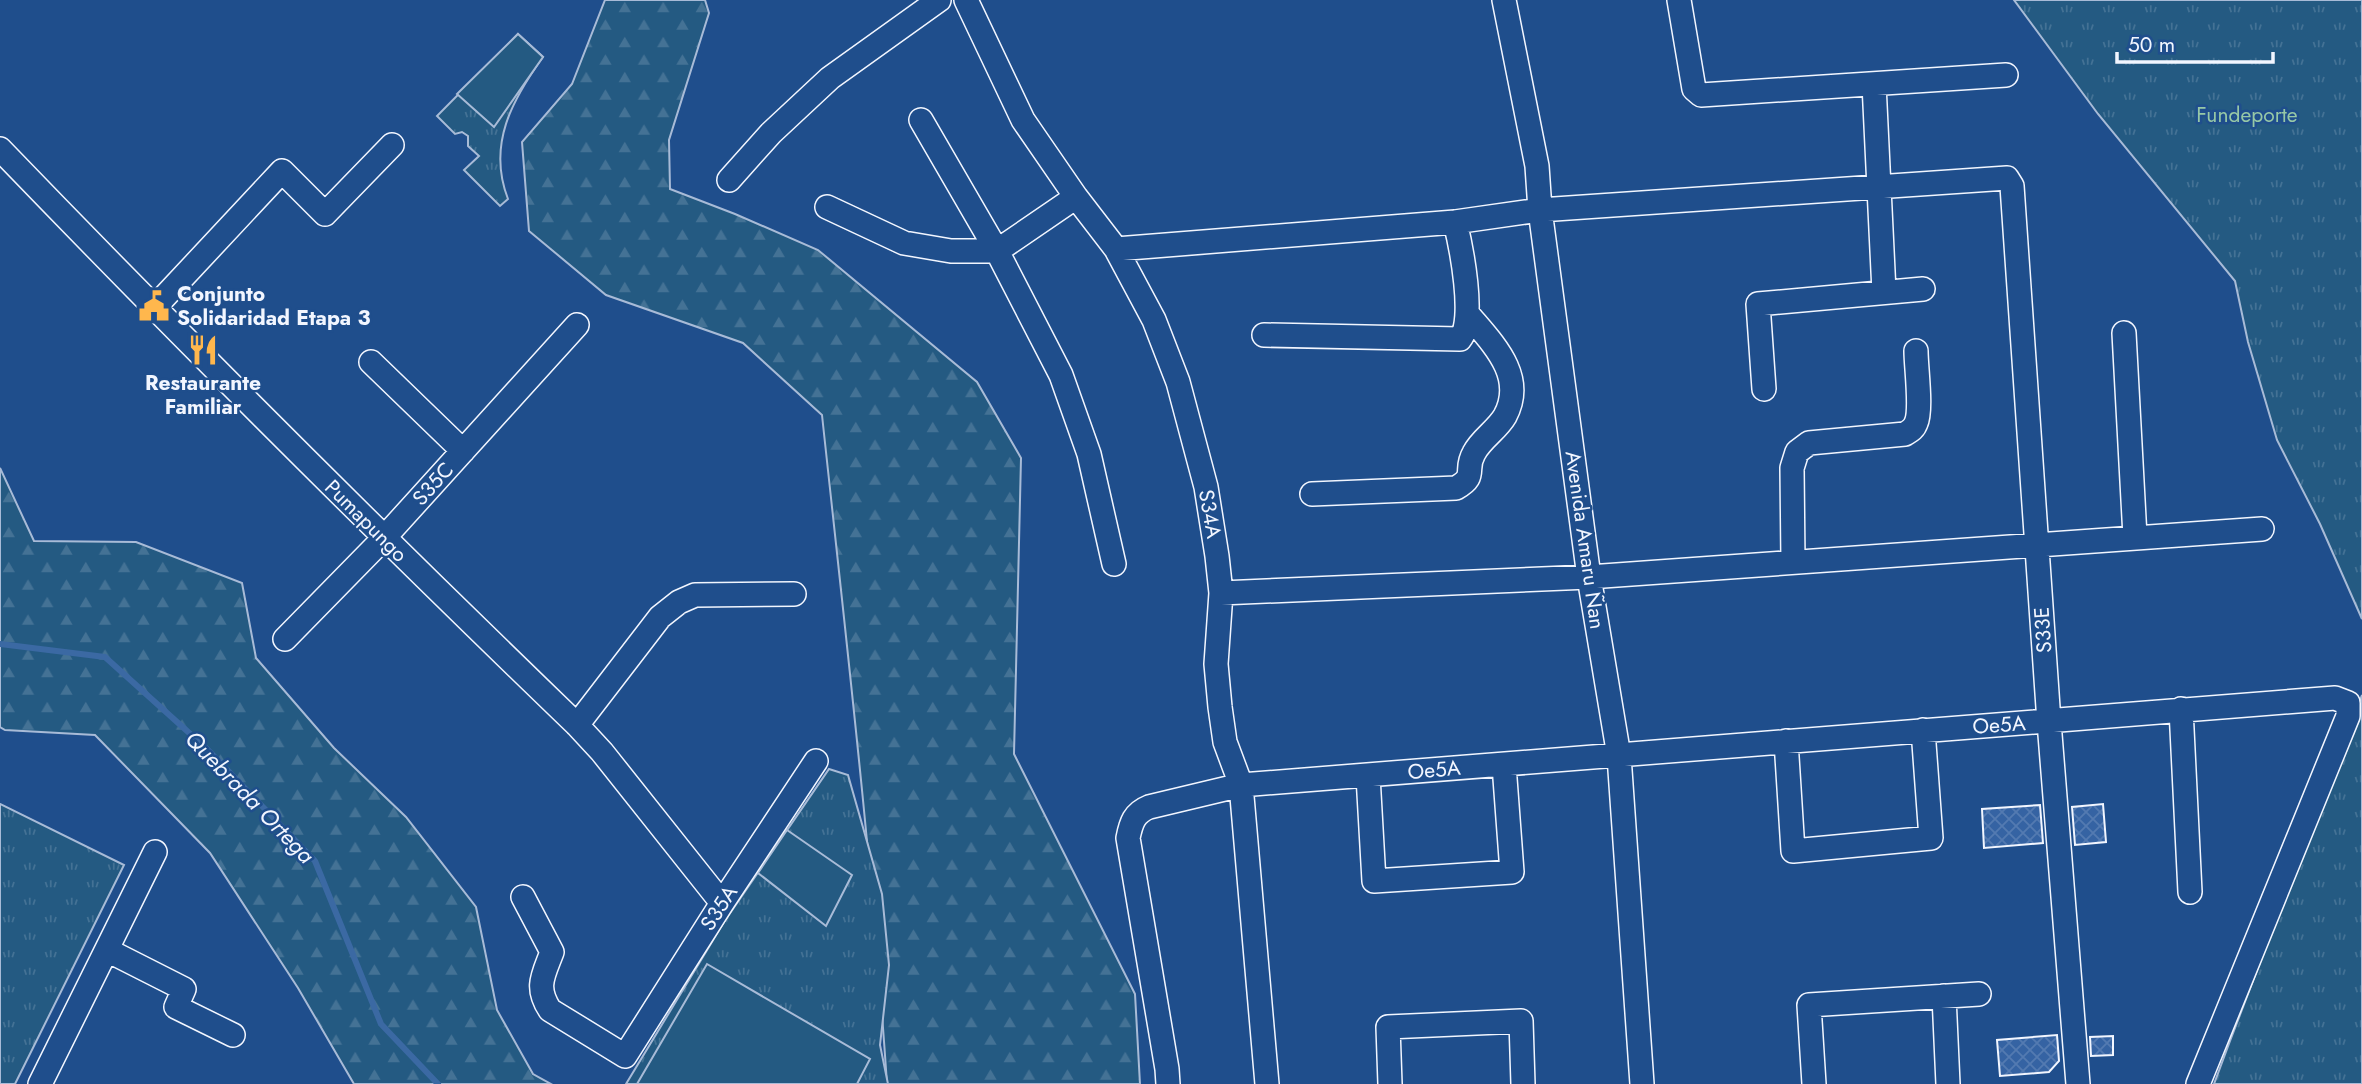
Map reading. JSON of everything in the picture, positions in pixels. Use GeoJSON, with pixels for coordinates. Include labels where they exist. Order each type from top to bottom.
{"type":"FeatureCollection","features":[{"type":"Feature","properties":{"kind":"street"},"geometry":{"type":"LineString","coordinates":[[729,180],[771,133],[830,78],[939,0]]}},
{"type":"Feature","properties":{"kind":"street","name":"S34A"},"geometry":{"type":"LineString","coordinates":[[966,0],[1023,120],[1116,249],[1154,320],[1178,382],[1206,487],[1217,556],[1221,593],[1216,664],[1220,707],[1225,741],[1241,785],[1268,1084]]}},
{"type":"Feature","properties":{"kind":"street","name":"Avenida Amaru Ñan"},"geometry":{"type":"LineString","coordinates":[[1504,0],[1537,166],[1540,210],[1589,577],[1619,756],[1642,1084]]}},
{"type":"Feature","properties":{"kind":"street"},"geometry":{"type":"LineString","coordinates":[[1679,0],[1694,89],[1701,95],[2006,75]]}},
{"type":"Feature","properties":{"kind":"street"},"geometry":{"type":"LineString","coordinates":[[1874,84],[1884,292]]}},
{"type":"Feature","properties":{"kind":"street"},"geometry":{"type":"LineString","coordinates":[[921,120],[997,251],[1061,375],[1089,454],[1114,564]]}},
{"type":"Feature","properties":{"kind":"street"},"geometry":{"type":"LineString","coordinates":[[154,308],[282,170],[325,214],[392,145]]}},
{"type":"Feature","properties":{"kind":"street","name":"Pumapungo"},"geometry":{"type":"LineString","coordinates":[[0,149],[383,538],[577,725],[602,752],[722,903]]}},
{"type":"Feature","properties":{"kind":"street","name":"S33E"},"geometry":{"type":"LineString","coordinates":[[1880,188],[2007,178],[2012,186],[2049,722],[2078,1084]]}},
{"type":"Feature","properties":{"kind":"street"},"geometry":{"type":"LineString","coordinates":[[1116,249],[1455,222],[1540,210],[1880,188]]}},
{"type":"Feature","properties":{"kind":"street"},"geometry":{"type":"LineString","coordinates":[[827,207],[904,243],[951,251],[997,251],[1076,197]]}},
{"type":"Feature","properties":{"kind":"street"},"geometry":{"type":"LineString","coordinates":[[1264,335],[1460,339],[1465,333],[1467,313],[1455,222]]}},
{"type":"Feature","properties":{"kind":"street"},"geometry":{"type":"LineString","coordinates":[[1765,389],[1758,304],[1923,289]]}},
{"type":"Feature","properties":{"kind":"street"},"geometry":{"type":"LineString","coordinates":[[1312,494],[1456,488],[1467,482],[1471,474],[1474,451],[1493,433],[1506,415],[1512,393],[1510,372],[1503,358],[1467,313]]}},
{"type":"Feature","properties":{"kind":"street","name":"S35C"},"geometry":{"type":"LineString","coordinates":[[285,639],[383,538],[577,325]]}},
{"type":"Feature","properties":{"kind":"street"},"geometry":{"type":"LineString","coordinates":[[2124,333],[2135,537]]}},
{"type":"Feature","properties":{"kind":"street"},"geometry":{"type":"LineString","coordinates":[[1793,561],[1792,468],[1797,452],[1809,443],[1905,434],[1911,431],[1918,415],[1916,351]]}},
{"type":"Feature","properties":{"kind":"street"},"geometry":{"type":"LineString","coordinates":[[371,362],[463,451]]}},
{"type":"Feature","properties":{"kind":"street"},"geometry":{"type":"LineString","coordinates":[[1221,593],[1589,577],[2262,529]]}},
{"type":"Feature","properties":{"kind":"street"},"geometry":{"type":"LineString","coordinates":[[577,725],[660,617],[678,602],[695,595],[794,594]]}},
{"type":"Feature","properties":{"kind":"street","name":"Oe5A"},"geometry":{"type":"LineString","coordinates":[[1168,1084],[1128,838],[1132,821],[1140,811],[1241,785],[2335,698],[2348,703],[2348,716],[2198,1084]]}},
{"type":"Feature","properties":{"kind":"street"},"geometry":{"type":"LineString","coordinates":[[2181,709],[2190,892]]}},
{"type":"Feature","properties":{"kind":"street"},"geometry":{"type":"LineString","coordinates":[[1786,741],[1793,851],[1931,838],[1923,730]]}},
{"type":"Feature","properties":{"kind":"street","name":"S35A"},"geometry":{"type":"LineString","coordinates":[[523,897],[552,952],[541,983],[544,1001],[550,1010],[625,1056],[816,761]]}},
{"type":"Feature","properties":{"kind":"street"},"geometry":{"type":"LineString","coordinates":[[1368,776],[1374,881],[1512,872],[1504,765]]}},
{"type":"Feature","properties":{"kind":"street"},"geometry":{"type":"LineString","coordinates":[[40,1084],[155,852]]}},
{"type":"Feature","properties":{"kind":"street"},"geometry":{"type":"LineString","coordinates":[[107,950],[184,989],[176,1007],[233,1034]]}},
{"type":"Feature","properties":{"kind":"street"},"geometry":{"type":"LineString","coordinates":[[1814,1084],[1809,1005],[1979,994]]}},
{"type":"Feature","properties":{"kind":"street"},"geometry":{"type":"LineString","coordinates":[[1944,996],[1948,1084]]}},
{"type":"Feature","properties":{"kind":"street"},"geometry":{"type":"LineString","coordinates":[[1390,1084],[1388,1027],[1521,1021],[1523,1084]]}},
{"type":"Feature","properties":{"kind":"green space"},"geometry":{"type":"Polygon","coordinates":[[[605,0],[705,0],[709,13],[669,140],[670,189],[818,250],[977,382],[1021,458],[1014,754],[1135,994],[1140,1084],[887,1084],[866,833],[822,415],[743,343],[606,295],[529,231],[522,142],[572,84],[605,0]]]}},
{"type":"Feature","properties":{"kind":"green space","name":"Fundeporte"},"geometry":{"type":"Polygon","coordinates":[[[2014,0],[2362,0],[2362,619],[2320,524],[2277,440],[2248,342],[2235,281],[2098,114],[2014,0]]]}},
{"type":"Feature","properties":{"kind":"green space"},"geometry":{"type":"Polygon","coordinates":[[[518,34],[543,57],[522,90],[506,124],[500,160],[508,199],[500,206],[464,170],[479,156],[468,146],[468,136],[462,132],[455,134],[437,116],[518,34]]]}},
{"type":"Feature","properties":{"kind":"green space"},"geometry":{"type":"Polygon","coordinates":[[[518,34],[543,57],[494,127],[457,94],[518,34]]]}},
{"type":"Feature","properties":{"kind":"green space"},"geometry":{"type":"Polygon","coordinates":[[[0,468],[34,541],[136,542],[242,583],[256,658],[334,748],[406,817],[476,907],[497,1010],[533,1074],[551,1084],[354,1084],[298,988],[210,853],[95,735],[5,730],[0,727],[0,468]]]}},
{"type":"Feature","properties":{"kind":"green space"},"geometry":{"type":"Polygon","coordinates":[[[2362,695],[2362,1084],[2214,1084],[2230,1041],[2362,695]]]}},
{"type":"Feature","properties":{"kind":"green space"},"geometry":{"type":"Polygon","coordinates":[[[829,769],[848,775],[882,894],[889,965],[880,1045],[888,1084],[626,1084],[724,922],[829,769]]]}},
{"type":"Feature","properties":{"kind":"green space"},"geometry":{"type":"Polygon","coordinates":[[[0,804],[124,865],[15,1084],[0,1084],[0,804]]]}},
{"type":"Feature","properties":{"kind":"green space"},"geometry":{"type":"Polygon","coordinates":[[[787,830],[852,875],[826,926],[758,873],[787,830]]]}},
{"type":"Feature","properties":{"kind":"green space"},"geometry":{"type":"Polygon","coordinates":[[[707,964],[870,1059],[857,1084],[637,1084],[707,964]]]}},
{"type":"Feature","properties":{"kind":"building"},"geometry":{"type":"Polygon","coordinates":[[[2103,804],[2106,842],[2075,845],[2072,807],[2103,804]]]}},
{"type":"Feature","properties":{"kind":"building"},"geometry":{"type":"Polygon","coordinates":[[[2040,805],[2043,843],[1984,848],[1982,809],[2040,805]]]}},
{"type":"Feature","properties":{"kind":"building"},"geometry":{"type":"Polygon","coordinates":[[[2057,1035],[2059,1061],[2049,1072],[2000,1076],[1997,1040],[2057,1035]]]}},
{"type":"Feature","properties":{"kind":"building"},"geometry":{"type":"Polygon","coordinates":[[[2113,1036],[2113,1055],[2091,1056],[2090,1037],[2113,1036]]]}},
{"type":"Feature","properties":{"kind":"waterway","name":"Quebrada Ortega"},"geometry":{"type":"LineString","coordinates":[[0,644],[105,657],[207,749],[315,861],[381,1024],[438,1084]]}},
{"type":"Feature","properties":{"kind":"place","name":"Conjunto Solidaridad Etapa 3"},"geometry":{"type":"Point","coordinates":[154,306]}},
{"type":"Feature","properties":{"kind":"place","name":"Restaurante Familiar"},"geometry":{"type":"Point","coordinates":[203,350]}}]}
